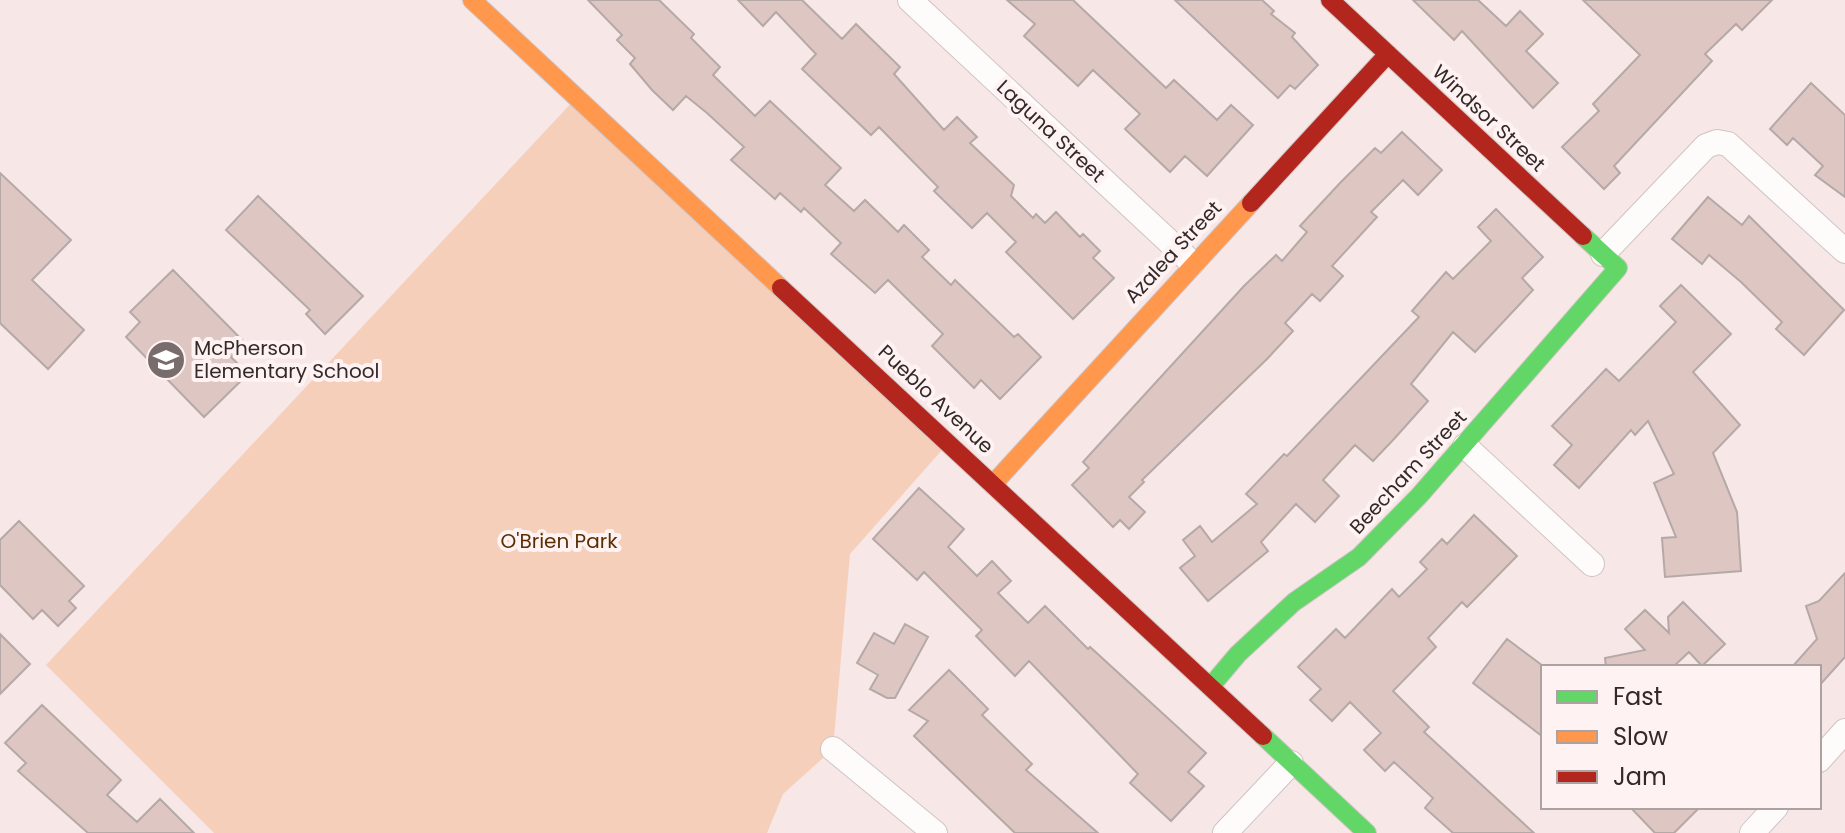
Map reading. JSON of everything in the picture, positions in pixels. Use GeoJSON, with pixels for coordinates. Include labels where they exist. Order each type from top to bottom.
{"type":"FeatureCollection","features":[{"type":"Feature","properties":{"kind":"street","name":"Pueblo Avenue"},"geometry":{"type":"LineString","coordinates":[[472,0],[1367,833]]}},
{"type":"Feature","properties":{"kind":"street","name":"Laguna Street"},"geometry":{"type":"LineString","coordinates":[[910,0],[1192,263]]}},
{"type":"Feature","properties":{"kind":"street","name":"Windsor Street"},"geometry":{"type":"LineString","coordinates":[[1330,0],[1611,261]]}},
{"type":"Feature","properties":{"kind":"street","name":"Azalea Street"},"geometry":{"type":"LineString","coordinates":[[994,483],[1192,263],[1388,54]]}},
{"type":"Feature","properties":{"kind":"street"},"geometry":{"type":"LineString","coordinates":[[1611,261],[1706,146],[1717,142],[1728,144],[1845,251]]}},
{"type":"Feature","properties":{"kind":"street","name":"Beecham Street"},"geometry":{"type":"LineString","coordinates":[[1211,686],[1238,654],[1294,602],[1359,557],[1465,446],[1611,261]]}},
{"type":"Feature","properties":{"kind":"street"},"geometry":{"type":"LineString","coordinates":[[1465,446],[1592,564]]}},
{"type":"Feature","properties":{"kind":"street"},"geometry":{"type":"LineString","coordinates":[[1821,758],[1845,731]]}},
{"type":"Feature","properties":{"kind":"street"},"geometry":{"type":"LineString","coordinates":[[833,749],[935,833]]}},
{"type":"Feature","properties":{"kind":"street"},"geometry":{"type":"LineString","coordinates":[[1225,833],[1291,763]]}},
{"type":"Feature","properties":{"kind":"street"},"geometry":{"type":"LineString","coordinates":[[1752,833],[1774,809]]}},
{"type":"Feature","properties":{"kind":"green space","name":"O'Brien Park"},"geometry":{"type":"Polygon","coordinates":[[[577,97],[949,442],[850,554],[833,749],[783,794],[767,833],[214,833],[46,665],[577,97]]]}},
{"type":"Feature","properties":{"kind":"building"},"geometry":{"type":"Polygon","coordinates":[[[588,0],[659,0],[694,34],[691,38],[720,67],[713,75],[755,116],[770,101],[841,168],[825,185],[854,211],[865,200],[898,232],[904,225],[929,250],[922,257],[951,285],[955,280],[1014,337],[1018,334],[1041,357],[1000,399],[981,380],[974,388],[932,346],[943,334],[888,280],[875,293],[831,254],[841,243],[804,208],[801,212],[780,193],[775,199],[731,160],[744,147],[707,113],[686,96],[673,110],[652,90],[630,64],[635,58],[617,40],[622,35],[588,0]]]}},
{"type":"Feature","properties":{"kind":"building"},"geometry":{"type":"Polygon","coordinates":[[[738,0],[802,0],[842,39],[856,24],[900,67],[894,74],[944,130],[957,117],[977,137],[970,143],[1014,185],[1011,196],[1033,218],[1036,214],[1045,223],[1056,212],[1080,237],[1083,234],[1100,251],[1093,258],[1114,278],[1073,319],[1006,252],[1016,242],[987,213],[972,228],[934,191],[938,187],[879,127],[871,135],[802,69],[816,54],[776,12],[763,26],[738,0]]]}},
{"type":"Feature","properties":{"kind":"building"},"geometry":{"type":"Polygon","coordinates":[[[1007,0],[1073,0],[1166,88],[1174,80],[1217,120],[1231,105],[1253,125],[1207,176],[1185,156],[1170,172],[1125,129],[1140,114],[1093,70],[1078,86],[1024,36],[1035,24],[1007,0]]]}},
{"type":"Feature","properties":{"kind":"building"},"geometry":{"type":"Polygon","coordinates":[[[1175,0],[1262,0],[1274,11],[1271,14],[1295,33],[1292,37],[1318,65],[1295,89],[1290,85],[1278,98],[1175,0]]]}},
{"type":"Feature","properties":{"kind":"building"},"geometry":{"type":"Polygon","coordinates":[[[1413,0],[1478,0],[1506,26],[1520,11],[1543,34],[1526,51],[1558,83],[1533,108],[1462,31],[1454,40],[1413,0]]]}},
{"type":"Feature","properties":{"kind":"building"},"geometry":{"type":"Polygon","coordinates":[[[1583,0],[1772,0],[1742,30],[1736,24],[1705,54],[1712,61],[1614,166],[1620,173],[1604,189],[1562,147],[1599,111],[1593,104],[1640,55],[1583,0]]]}},
{"type":"Feature","properties":{"kind":"building"},"geometry":{"type":"Polygon","coordinates":[[[1811,83],[1845,115],[1845,197],[1815,175],[1823,166],[1793,138],[1787,145],[1770,129],[1811,83]]]}},
{"type":"Feature","properties":{"kind":"building"},"geometry":{"type":"Polygon","coordinates":[[[1402,132],[1442,170],[1418,195],[1403,180],[1371,212],[1377,217],[1332,266],[1343,276],[1320,301],[1312,294],[1285,323],[1293,331],[1142,480],[1144,482],[1129,497],[1145,512],[1129,529],[1120,520],[1113,527],[1072,485],[1089,468],[1083,462],[1244,286],[1276,255],[1282,261],[1307,232],[1300,226],[1340,183],[1375,148],[1381,153],[1402,132]]]}},
{"type":"Feature","properties":{"kind":"building"},"geometry":{"type":"Polygon","coordinates":[[[0,173],[71,240],[32,280],[84,330],[48,369],[0,323],[0,173]]]}},
{"type":"Feature","properties":{"kind":"building"},"geometry":{"type":"Polygon","coordinates":[[[258,196],[363,296],[325,334],[306,314],[310,310],[226,230],[258,196]]]}},
{"type":"Feature","properties":{"kind":"building"},"geometry":{"type":"Polygon","coordinates":[[[1708,197],[1742,225],[1749,216],[1844,310],[1804,355],[1776,329],[1782,322],[1741,282],[1709,255],[1702,264],[1672,239],[1708,197]]]}},
{"type":"Feature","properties":{"kind":"building"},"geometry":{"type":"Polygon","coordinates":[[[1496,209],[1543,257],[1522,278],[1533,290],[1475,352],[1453,332],[1411,384],[1428,401],[1394,439],[1373,461],[1355,445],[1323,480],[1339,496],[1315,522],[1296,504],[1261,542],[1268,551],[1208,601],[1180,568],[1195,556],[1183,540],[1200,526],[1212,542],[1257,504],[1246,494],[1284,454],[1287,456],[1419,317],[1412,311],[1446,272],[1453,279],[1491,241],[1478,227],[1496,209]]]}},
{"type":"Feature","properties":{"kind":"building"},"geometry":{"type":"Polygon","coordinates":[[[173,270],[246,344],[231,357],[248,374],[204,417],[126,337],[140,322],[130,312],[173,270]]]}},
{"type":"Feature","properties":{"kind":"building"},"geometry":{"type":"Polygon","coordinates":[[[1681,285],[1731,334],[1693,372],[1740,425],[1713,453],[1737,512],[1741,571],[1665,577],[1662,538],[1676,537],[1654,483],[1674,474],[1648,421],[1635,435],[1631,430],[1579,488],[1554,465],[1572,445],[1552,426],[1606,369],[1619,381],[1676,322],[1660,306],[1681,285]]]}},
{"type":"Feature","properties":{"kind":"building"},"geometry":{"type":"Polygon","coordinates":[[[919,488],[964,529],[948,547],[977,576],[992,561],[1011,581],[998,593],[1028,623],[1045,606],[1088,649],[1090,647],[1206,753],[1188,772],[1204,786],[1171,821],[1130,783],[1138,774],[1029,661],[1015,676],[976,636],[982,630],[924,572],[917,580],[873,539],[919,488]]]}},
{"type":"Feature","properties":{"kind":"building"},"geometry":{"type":"Polygon","coordinates":[[[1474,515],[1517,556],[1467,607],[1462,602],[1428,638],[1436,647],[1393,691],[1429,727],[1424,732],[1534,833],[1453,833],[1425,808],[1433,798],[1394,762],[1385,771],[1364,750],[1381,733],[1350,702],[1332,721],[1310,700],[1321,689],[1298,667],[1336,629],[1345,638],[1392,589],[1399,597],[1427,569],[1420,562],[1442,539],[1447,544],[1474,515]]]}},
{"type":"Feature","properties":{"kind":"building"},"geometry":{"type":"Polygon","coordinates":[[[19,521],[84,586],[69,601],[76,608],[58,626],[42,610],[33,619],[0,585],[0,540],[19,521]]]}},
{"type":"Feature","properties":{"kind":"building"},"geometry":{"type":"Polygon","coordinates":[[[1845,573],[1845,657],[1821,684],[1821,665],[1794,665],[1817,639],[1806,606],[1819,601],[1845,573]]]}},
{"type":"Feature","properties":{"kind":"building"},"geometry":{"type":"Polygon","coordinates":[[[1683,602],[1725,644],[1703,665],[1689,652],[1675,665],[1606,665],[1605,658],[1645,650],[1625,629],[1645,610],[1669,633],[1668,617],[1683,602]]]}},
{"type":"Feature","properties":{"kind":"building"},"geometry":{"type":"Polygon","coordinates":[[[905,624],[928,637],[895,698],[887,698],[870,689],[878,675],[857,663],[874,633],[894,644],[905,624]]]}},
{"type":"Feature","properties":{"kind":"building"},"geometry":{"type":"Polygon","coordinates":[[[0,634],[30,664],[0,694],[0,634]]]}},
{"type":"Feature","properties":{"kind":"building"},"geometry":{"type":"Polygon","coordinates":[[[1507,639],[1542,665],[1541,735],[1473,683],[1507,639]]]}},
{"type":"Feature","properties":{"kind":"building"},"geometry":{"type":"Polygon","coordinates":[[[949,670],[988,709],[982,715],[1032,764],[1026,770],[1098,833],[1015,833],[914,736],[928,721],[909,710],[949,670]]]}},
{"type":"Feature","properties":{"kind":"building"},"geometry":{"type":"Polygon","coordinates":[[[42,705],[121,780],[107,795],[137,822],[160,799],[194,833],[88,833],[18,771],[26,763],[5,743],[42,705]]]}},
{"type":"Feature","properties":{"kind":"building"},"geometry":{"type":"Polygon","coordinates":[[[1632,809],[1698,809],[1674,833],[1655,833],[1632,809]]]}},
{"type":"Feature","properties":{"kind":"traffic: fast"},"geometry":{"type":"LineString","coordinates":[[1211,686],[1238,654],[1294,602],[1359,557],[1419,496],[1618,268],[1583,236]]}},
{"type":"Feature","properties":{"kind":"traffic: fast"},"geometry":{"type":"LineString","coordinates":[[1263,736],[1367,833]]}},
{"type":"Feature","properties":{"kind":"traffic: slow"},"geometry":{"type":"LineString","coordinates":[[472,0],[781,288]]}},
{"type":"Feature","properties":{"kind":"traffic: slow"},"geometry":{"type":"LineString","coordinates":[[994,483],[1251,203]]}},
{"type":"Feature","properties":{"kind":"traffic: jam"},"geometry":{"type":"LineString","coordinates":[[1330,0],[1583,236]]}},
{"type":"Feature","properties":{"kind":"traffic: jam"},"geometry":{"type":"LineString","coordinates":[[1251,203],[1388,54]]}},
{"type":"Feature","properties":{"kind":"traffic: jam"},"geometry":{"type":"LineString","coordinates":[[781,288],[1263,736]]}},
{"type":"Feature","properties":{"kind":"place","name":"McPherson Elementary School"},"geometry":{"type":"Point","coordinates":[166,360]}}]}
